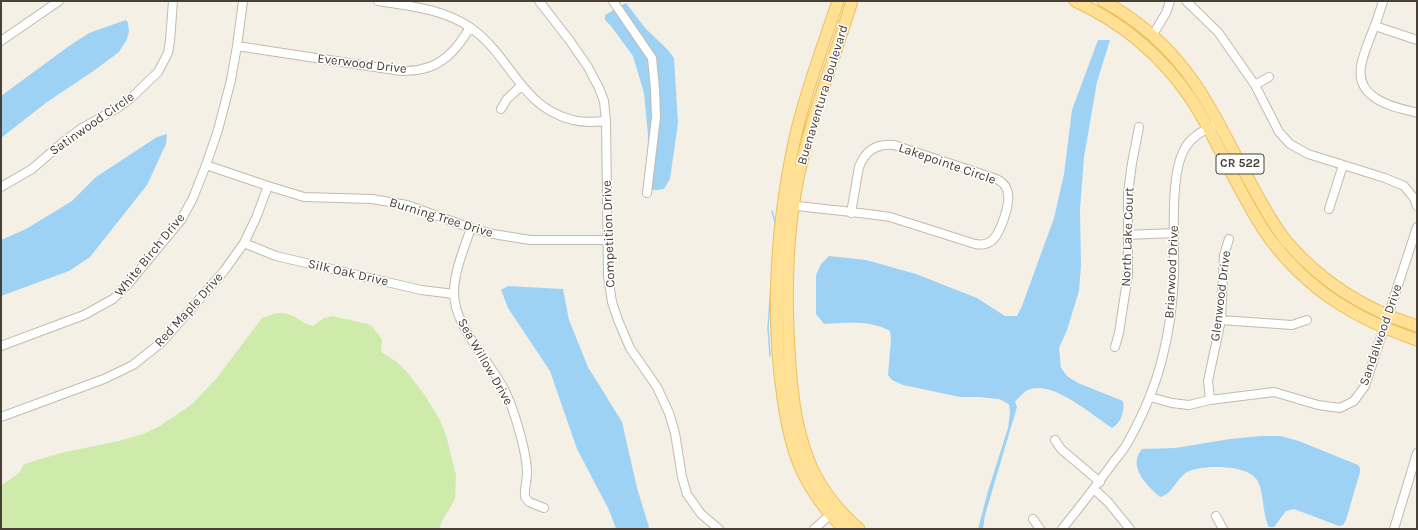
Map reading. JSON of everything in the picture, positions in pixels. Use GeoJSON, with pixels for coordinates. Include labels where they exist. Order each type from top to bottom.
{"type":"FeatureCollection","features":[{"type":"Feature","properties":{"kind":"main road","name":"Buenaventura Boulevard"},"geometry":{"type":"LineString","coordinates":[[838,1],[802,114],[791,157],[787,302],[791,382],[798,424],[807,456],[844,529]]}},
{"type":"Feature","properties":{"kind":"main road","name":"Buenaventura Boulevard"},"geometry":{"type":"LineString","coordinates":[[789,205],[814,117],[852,1]]}},
{"type":"Feature","properties":{"kind":"main road","name":"CR 522"},"geometry":{"type":"LineString","coordinates":[[1075,1],[1097,12],[1131,34],[1158,58],[1170,72],[1192,100],[1261,226],[1285,257],[1304,277],[1325,294],[1356,314],[1384,328],[1417,340]]}},
{"type":"Feature","properties":{"kind":"main road","name":"CR 522"},"geometry":{"type":"LineString","coordinates":[[1103,1],[1131,19],[1152,36],[1179,62],[1193,80],[1218,123],[1262,205],[1287,242],[1306,262],[1325,279],[1355,300],[1388,316],[1417,326]]}},
{"type":"Feature","properties":{"kind":"main road"},"geometry":{"type":"LineString","coordinates":[[1097,12],[1116,16],[1146,37],[1152,36]]}},
{"type":"Feature","properties":{"kind":"main road","name":"Buenaventura Boulevard"},"geometry":{"type":"LineString","coordinates":[[835,513],[859,529]]}},
{"type":"Feature","properties":{"kind":"street"},"geometry":{"type":"LineString","coordinates":[[1,42],[59,1]]}},
{"type":"Feature","properties":{"kind":"street","name":"Satinwood Circle"},"geometry":{"type":"LineString","coordinates":[[1,187],[32,169],[82,128],[116,109],[131,98],[158,72],[168,53],[173,1]]}},
{"type":"Feature","properties":{"kind":"street","name":"White Birch Drive"},"geometry":{"type":"LineString","coordinates":[[1,346],[84,315],[113,299],[181,220],[193,198],[206,165],[225,105],[237,46],[243,1]]}},
{"type":"Feature","properties":{"kind":"street"},"geometry":{"type":"LineString","coordinates":[[378,1],[418,7],[438,12],[470,27],[491,46],[531,98],[545,109],[573,120],[585,122],[606,121]]}},
{"type":"Feature","properties":{"kind":"street","name":"Competition Drive"},"geometry":{"type":"LineString","coordinates":[[539,1],[588,66],[604,101],[606,121],[608,276],[612,302],[630,348],[657,387],[669,413],[675,433],[682,477],[687,494],[701,514],[719,529]]}},
{"type":"Feature","properties":{"kind":"street"},"geometry":{"type":"LineString","coordinates":[[613,1],[652,58],[656,117],[647,193]]}},
{"type":"Feature","properties":{"kind":"street"},"geometry":{"type":"LineString","coordinates":[[1152,36],[1166,13],[1170,1]]}},
{"type":"Feature","properties":{"kind":"street"},"geometry":{"type":"LineString","coordinates":[[1186,1],[1218,32],[1255,85],[1279,132],[1290,144],[1308,154],[1386,178],[1404,186],[1414,198],[1417,206]]}},
{"type":"Feature","properties":{"kind":"street"},"geometry":{"type":"LineString","coordinates":[[1383,1],[1361,65],[1360,76],[1364,86],[1371,95],[1379,101],[1417,113]]}},
{"type":"Feature","properties":{"kind":"street"},"geometry":{"type":"LineString","coordinates":[[1375,26],[1417,40]]}},
{"type":"Feature","properties":{"kind":"street","name":"Everwood Drive"},"geometry":{"type":"LineString","coordinates":[[237,46],[401,71],[423,69],[439,62],[453,51],[470,27]]}},
{"type":"Feature","properties":{"kind":"street"},"geometry":{"type":"LineString","coordinates":[[819,58],[832,64]]}},
{"type":"Feature","properties":{"kind":"street"},"geometry":{"type":"LineString","coordinates":[[1255,85],[1269,77]]}},
{"type":"Feature","properties":{"kind":"street"},"geometry":{"type":"LineString","coordinates":[[501,108],[507,99],[521,86]]}},
{"type":"Feature","properties":{"kind":"street","name":"Briarwood Drive"},"geometry":{"type":"LineString","coordinates":[[1062,529],[1100,482],[1128,442],[1150,397],[1163,356],[1172,312],[1174,274],[1174,198],[1182,154],[1188,143],[1207,128],[1218,123]]}},
{"type":"Feature","properties":{"kind":"street","name":"North Lake Court"},"geometry":{"type":"LineString","coordinates":[[1115,347],[1119,333],[1128,274],[1128,194],[1139,127]]}},
{"type":"Feature","properties":{"kind":"street","name":"Lakepointe Circle"},"geometry":{"type":"LineString","coordinates":[[789,205],[890,217],[975,244],[984,244],[991,242],[997,235],[1008,204],[1008,194],[1006,186],[1002,182],[991,177],[894,145],[880,145],[870,150],[862,160],[859,168],[851,212]]}},
{"type":"Feature","properties":{"kind":"street","name":"Burning Tree Drive"},"geometry":{"type":"LineString","coordinates":[[206,165],[304,197],[372,199],[407,205],[470,228],[493,234],[530,240],[608,240]]}},
{"type":"Feature","properties":{"kind":"street"},"geometry":{"type":"LineString","coordinates":[[1329,209],[1343,165]]}},
{"type":"Feature","properties":{"kind":"street","name":"Red Maple Drive"},"geometry":{"type":"LineString","coordinates":[[1,417],[104,379],[133,365],[162,342],[224,271],[244,243],[256,218],[268,186]]}},
{"type":"Feature","properties":{"kind":"street","name":"Sea Willow Drive"},"geometry":{"type":"LineString","coordinates":[[470,228],[456,277],[454,294],[458,315],[470,338],[486,359],[505,391],[513,411],[524,451],[527,473],[525,497],[529,502],[544,508]]}},
{"type":"Feature","properties":{"kind":"street","name":"Sandalwood Drive"},"geometry":{"type":"LineString","coordinates":[[1150,397],[1172,403],[1189,405],[1210,400],[1274,392],[1318,405],[1340,408],[1354,401],[1365,386],[1417,228]]}},
{"type":"Feature","properties":{"kind":"street"},"geometry":{"type":"LineString","coordinates":[[1127,235],[1174,234]]}},
{"type":"Feature","properties":{"kind":"street","name":"Glenwood Drive"},"geometry":{"type":"LineString","coordinates":[[1210,400],[1208,381],[1221,320],[1224,255],[1229,239]]}},
{"type":"Feature","properties":{"kind":"street","name":"Silk Oak Drive"},"geometry":{"type":"LineString","coordinates":[[244,243],[262,252],[276,256],[421,290],[454,294]]}},
{"type":"Feature","properties":{"kind":"street"},"geometry":{"type":"LineString","coordinates":[[1221,320],[1292,325],[1307,320]]}},
{"type":"Feature","properties":{"kind":"street"},"geometry":{"type":"LineString","coordinates":[[1055,440],[1061,449],[1100,482]]}},
{"type":"Feature","properties":{"kind":"street"},"geometry":{"type":"LineString","coordinates":[[1394,529],[1417,453]]}},
{"type":"Feature","properties":{"kind":"street"},"geometry":{"type":"LineString","coordinates":[[1094,489],[1108,502],[1130,529]]}},
{"type":"Feature","properties":{"kind":"street"},"geometry":{"type":"LineString","coordinates":[[814,529],[835,513]]}},
{"type":"Feature","properties":{"kind":"street"},"geometry":{"type":"LineString","coordinates":[[1216,516],[1223,529]]}},
{"type":"Feature","properties":{"kind":"street"},"geometry":{"type":"LineString","coordinates":[[1033,519],[1040,529]]}},
{"type":"Feature","properties":{"kind":"green space"},"geometry":{"type":"Polygon","coordinates":[[[277,313],[288,314],[313,326],[324,318],[333,316],[371,325],[382,339],[381,352],[397,362],[424,394],[440,420],[446,435],[456,475],[455,499],[441,523],[440,529],[1,529],[1,486],[20,472],[23,465],[65,452],[119,441],[143,434],[158,427],[191,405],[216,379],[262,318],[277,313]]]}},
{"type":"Feature","properties":{"kind":"water"},"geometry":{"type":"Polygon","coordinates":[[[626,3],[646,29],[667,49],[674,58],[678,123],[670,179],[664,189],[654,190],[649,188],[647,172],[648,135],[644,93],[633,56],[605,20],[605,15],[626,3]]]}},
{"type":"Feature","properties":{"kind":"water"},"geometry":{"type":"Polygon","coordinates":[[[126,20],[129,31],[127,39],[119,52],[47,102],[1,138],[1,96],[89,33],[126,20]]]}},
{"type":"Feature","properties":{"kind":"water"},"geometry":{"type":"Polygon","coordinates":[[[1098,40],[1110,40],[1097,82],[1084,157],[1080,209],[1081,266],[1079,291],[1067,330],[1059,348],[1061,368],[1067,376],[1078,383],[1123,401],[1123,413],[1118,423],[1112,428],[1083,407],[1059,393],[1047,389],[1036,388],[1026,391],[1015,402],[1017,407],[985,515],[983,529],[978,529],[988,491],[1008,428],[1010,412],[1009,405],[999,399],[960,397],[903,385],[892,380],[888,375],[891,340],[890,331],[874,325],[866,324],[824,324],[816,314],[816,275],[821,264],[829,256],[866,260],[916,274],[977,298],[1005,316],[1017,316],[1054,218],[1064,174],[1072,110],[1098,40]]]}},
{"type":"Feature","properties":{"kind":"water"},"geometry":{"type":"Polygon","coordinates":[[[167,134],[166,144],[147,185],[90,257],[69,271],[1,296],[1,240],[26,229],[72,201],[96,177],[157,137],[167,134]]]}},
{"type":"Feature","properties":{"kind":"water"},"geometry":{"type":"Polygon","coordinates":[[[508,286],[563,289],[569,320],[588,367],[622,422],[637,488],[649,527],[647,529],[616,529],[609,510],[577,449],[550,371],[508,308],[501,290],[508,286]]]}},
{"type":"Feature","properties":{"kind":"water"},"geometry":{"type":"Polygon","coordinates":[[[1280,436],[1299,441],[1358,465],[1360,472],[1346,520],[1343,525],[1339,526],[1294,509],[1286,511],[1274,527],[1269,527],[1259,484],[1252,475],[1244,471],[1225,467],[1214,467],[1189,471],[1181,477],[1169,493],[1160,497],[1140,475],[1138,469],[1138,455],[1142,449],[1175,448],[1230,439],[1280,436]]]}},
{"type":"Feature","properties":{"kind":"waterway"},"geometry":{"type":"LineString","coordinates":[[772,211],[775,222],[774,243]]}},
{"type":"Feature","properties":{"kind":"waterway"},"geometry":{"type":"LineString","coordinates":[[770,356],[768,328],[771,284]]}}]}
